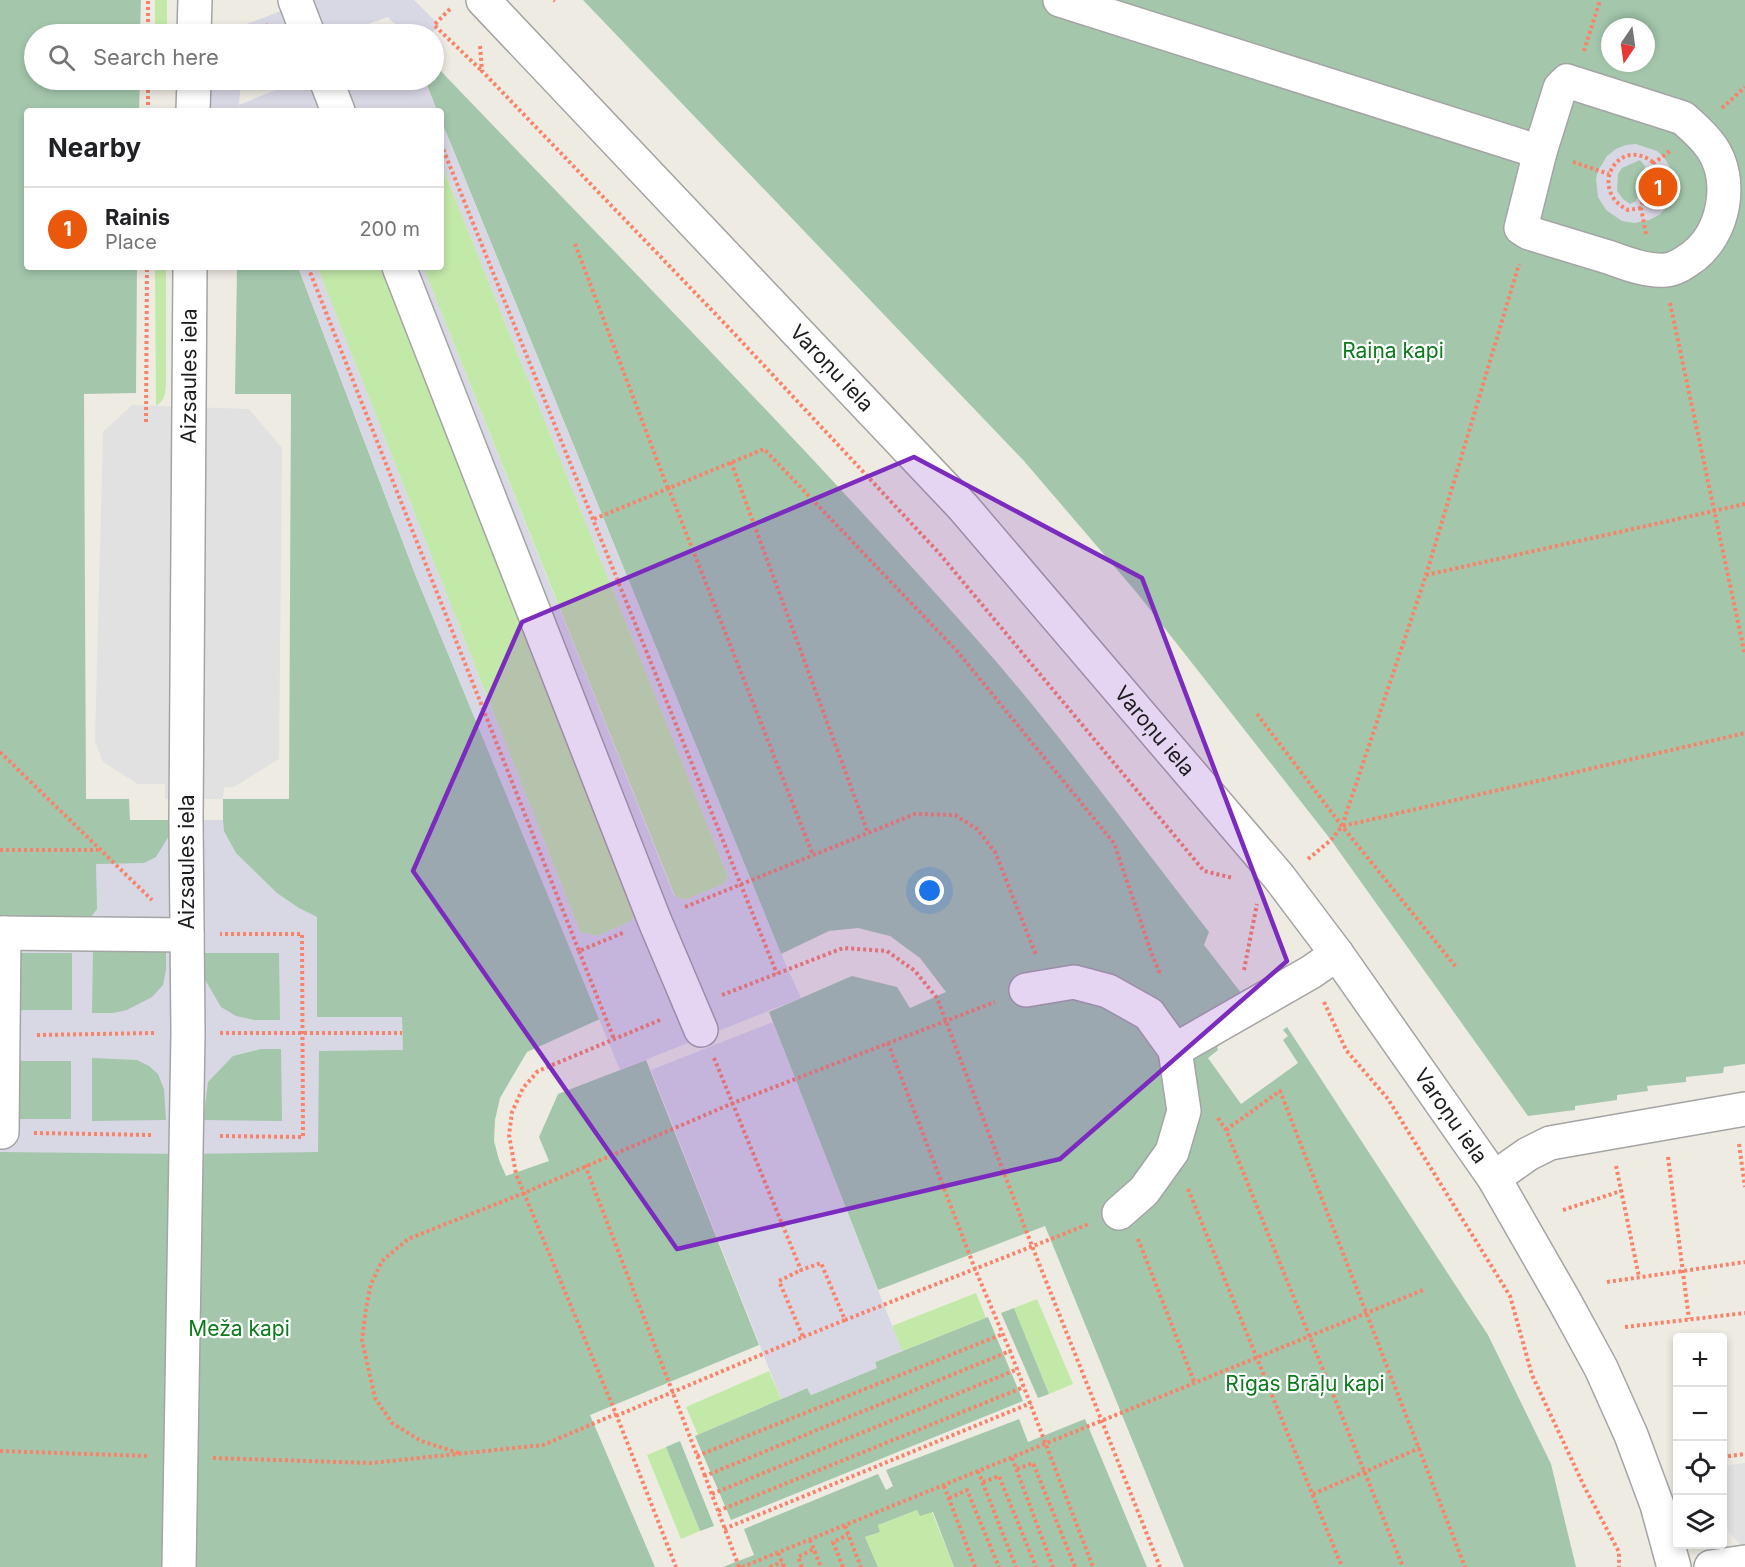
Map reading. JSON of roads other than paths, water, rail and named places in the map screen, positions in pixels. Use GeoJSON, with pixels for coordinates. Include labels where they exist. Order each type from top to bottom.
{"type":"FeatureCollection","features":[{"type":"Feature","properties":{"kind":"street"},"geometry":{"type":"LineString","coordinates":[[194,24],[195,0]]}},
{"type":"Feature","properties":{"kind":"street"},"geometry":{"type":"LineString","coordinates":[[295,0],[304,24]]}},
{"type":"Feature","properties":{"kind":"street"},"geometry":{"type":"LineString","coordinates":[[1060,0],[1540,152]]}},
{"type":"Feature","properties":{"kind":"street","name":"Varoņu iela"},"geometry":{"type":"LineString","coordinates":[[469,2],[963,507],[1279,878],[1324,963],[1494,1178],[1601,1368],[1631,1435],[1657,1505],[1674,1567]]}},
{"type":"Feature","properties":{"kind":"street"},"geometry":{"type":"LineString","coordinates":[[1567,81],[1683,118],[1713,149],[1722,182],[1723,198],[1719,222],[1705,247],[1675,269],[1664,271],[1637,266],[1529,233],[1521,228],[1521,223],[1540,152],[1560,88],[1567,81]]}},
{"type":"Feature","properties":{"kind":"street"},"geometry":{"type":"LineString","coordinates":[[193,108],[194,90]]}},
{"type":"Feature","properties":{"kind":"street"},"geometry":{"type":"LineString","coordinates":[[330,90],[337,108]]}},
{"type":"Feature","properties":{"kind":"street","name":"Aizsaules iela"},"geometry":{"type":"LineString","coordinates":[[179,1567],[188,1033],[186,819],[190,270]]}},
{"type":"Feature","properties":{"kind":"street"},"geometry":{"type":"LineString","coordinates":[[400,270],[654,919],[701,1028]]}},
{"type":"Feature","properties":{"kind":"street"},"geometry":{"type":"LineString","coordinates":[[0,1132],[2,1132],[2,933],[187,934]]}},
{"type":"Feature","properties":{"kind":"street"},"geometry":{"type":"LineString","coordinates":[[1175,1050],[1324,963]]}},
{"type":"Feature","properties":{"kind":"street"},"geometry":{"type":"LineString","coordinates":[[1026,991],[1074,982],[1108,991],[1149,1014],[1175,1050],[1184,1111],[1172,1152],[1144,1191],[1113,1214]]}},
{"type":"Feature","properties":{"kind":"street"},"geometry":{"type":"LineString","coordinates":[[1494,1178],[1528,1154],[1550,1143],[1739,1110]]}},
{"type":"Feature","properties":{"kind":"street"},"geometry":{"type":"LineString","coordinates":[[1711,1567],[1745,1562]]}},
{"type":"Feature","properties":{"kind":"place","name":"Rainis"},"geometry":{"type":"Point","coordinates":[1658,187]}},
{"type":"Feature","properties":{"kind":"park label","name":"Raiņa kapi"},"geometry":{"type":"Point","coordinates":[1393,351]}},
{"type":"Feature","properties":{"kind":"park label","name":"Meža kapi"},"geometry":{"type":"Point","coordinates":[239,1329]}},
{"type":"Feature","properties":{"kind":"park label","name":"Rīgas Brāļu kapi"},"geometry":{"type":"Point","coordinates":[1305,1384]}}]}
